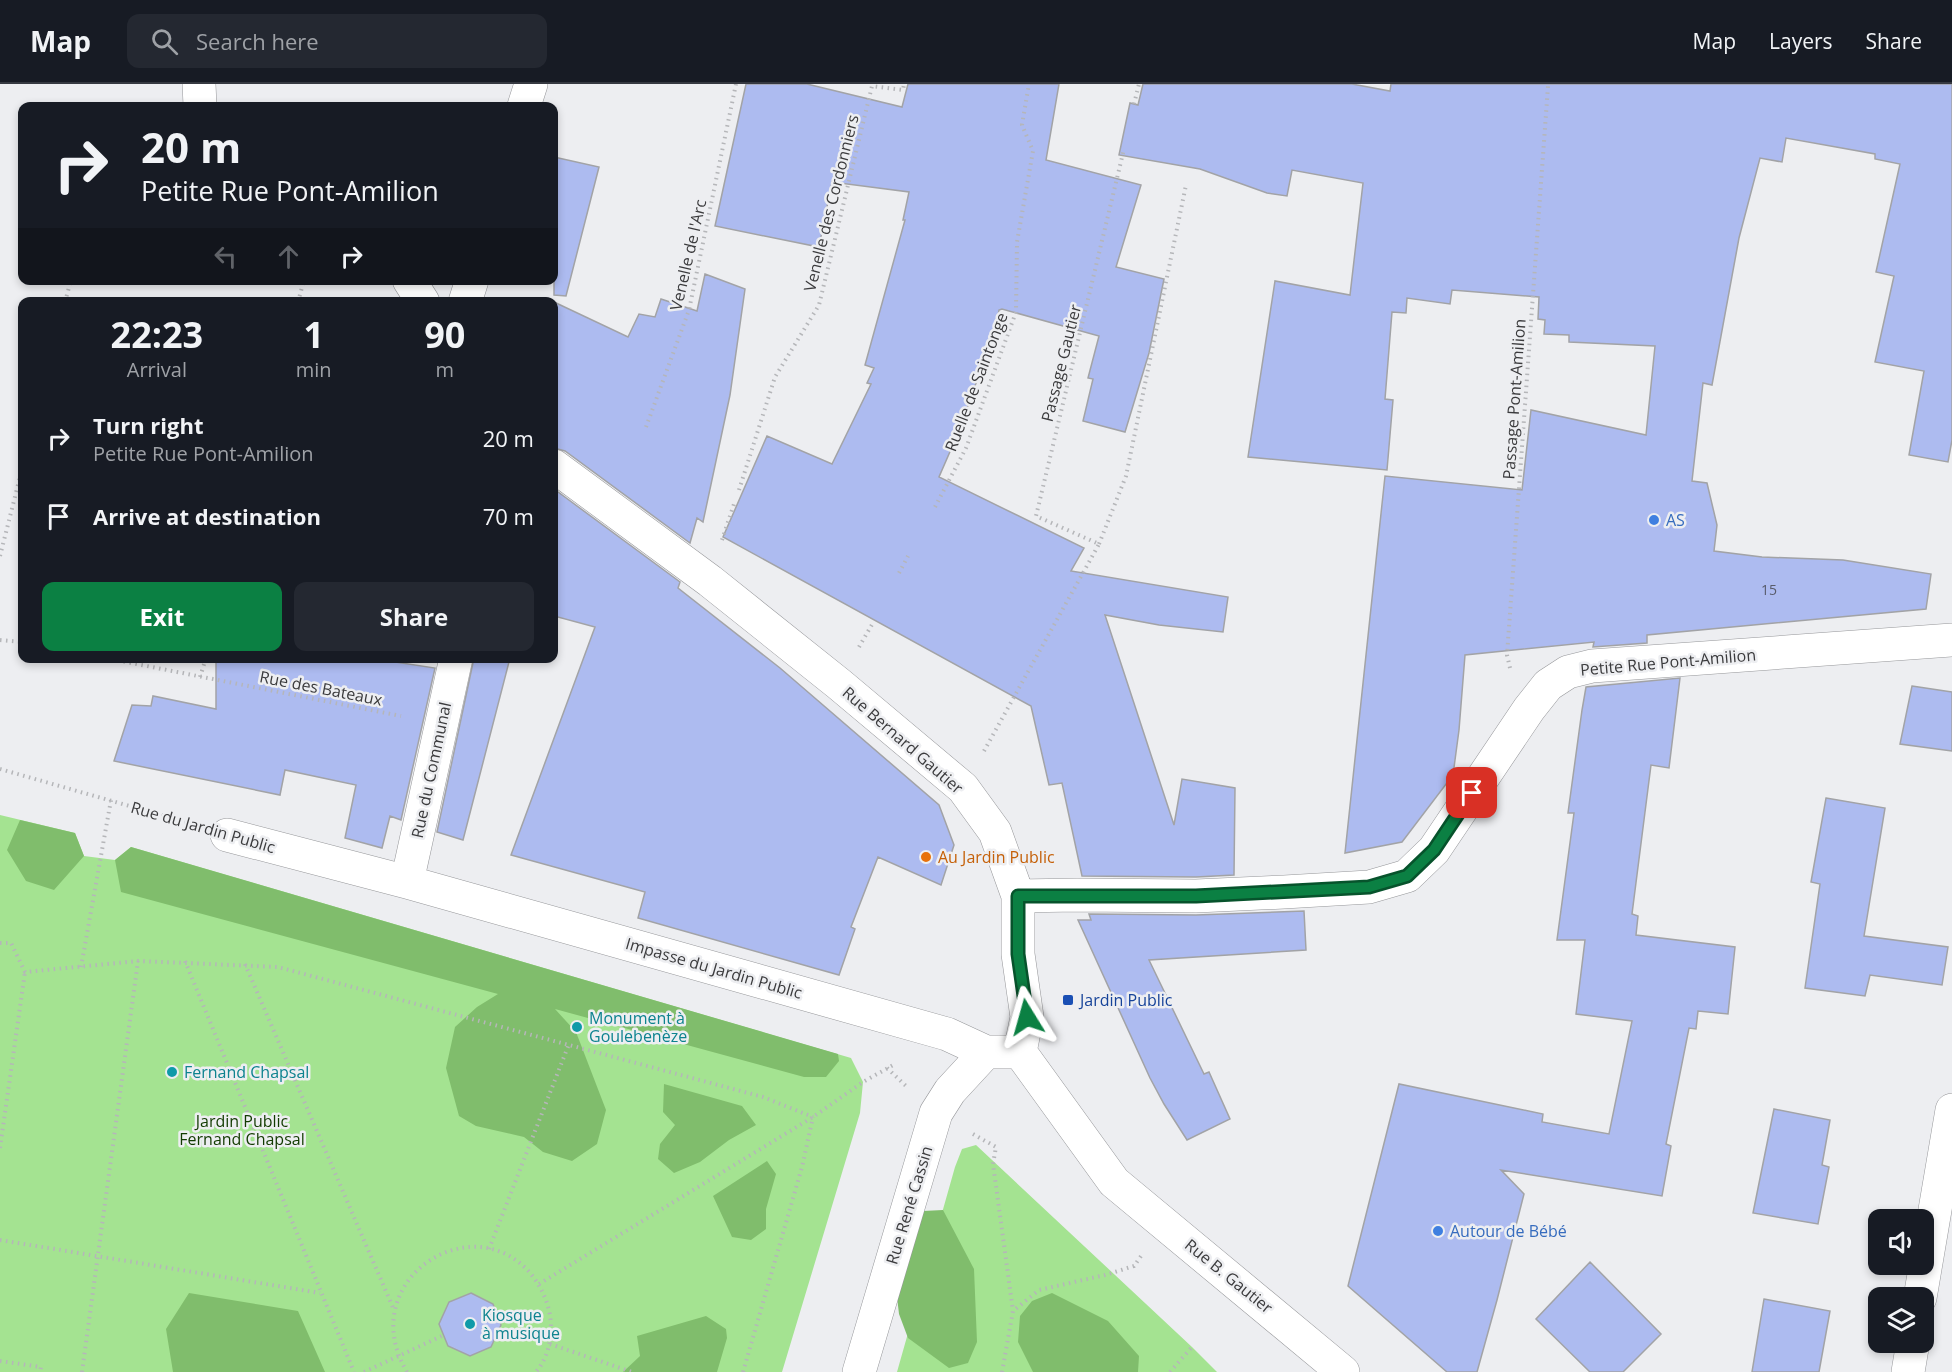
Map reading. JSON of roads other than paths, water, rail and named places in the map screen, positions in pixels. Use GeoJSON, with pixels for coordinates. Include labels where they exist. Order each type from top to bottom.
{"type":"FeatureCollection","features":[{"type":"Feature","properties":{"kind":"street"},"geometry":{"type":"LineString","coordinates":[[525,102],[531,84]]}},
{"type":"Feature","properties":{"kind":"street","name":"Rue Bernard Gautier"},"geometry":{"type":"LineString","coordinates":[[558,469],[710,581],[839,684],[963,788],[995,832],[1018,896],[1018,954],[1027,1017],[1020,1052]]}},
{"type":"Feature","properties":{"kind":"street","name":"Petite Rue Pont-Amilion"},"geometry":{"type":"LineString","coordinates":[[1018,896],[1196,896],[1369,887],[1407,876],[1434,850],[1528,709],[1548,685],[1568,672],[1592,666],[1952,640]]}},
{"type":"Feature","properties":{"kind":"street","name":"Rue du Communal"},"geometry":{"type":"LineString","coordinates":[[407,882],[455,663]]}},
{"type":"Feature","properties":{"kind":"street","name":"Rue du Jardin Public"},"geometry":{"type":"LineString","coordinates":[[227,835],[407,882]]}},
{"type":"Feature","properties":{"kind":"street","name":"Impasse du Jardin Public"},"geometry":{"type":"LineString","coordinates":[[407,882],[947,1034],[986,1052],[1020,1052]]}},
{"type":"Feature","properties":{"kind":"street","name":"Rue René Cassin"},"geometry":{"type":"LineString","coordinates":[[859,1372],[936,1113],[950,1091],[986,1052]]}},
{"type":"Feature","properties":{"kind":"street","name":"Rue B. Gautier"},"geometry":{"type":"LineString","coordinates":[[1020,1052],[1114,1182],[1343,1372]]}},
{"type":"Feature","properties":{"kind":"street"},"geometry":{"type":"LineString","coordinates":[[1922,1287],[1952,1110]]}},
{"type":"Feature","properties":{"kind":"street"},"geometry":{"type":"LineString","coordinates":[[1908,1372],[1911,1353]]}},
{"type":"Feature","properties":{"kind":"place","name":"AS"},"geometry":{"type":"Point","coordinates":[1654,520]}},
{"type":"Feature","properties":{"kind":"place","name":"Au Jardin Public"},"geometry":{"type":"Point","coordinates":[926,857]}},
{"type":"Feature","properties":{"kind":"place","name":"Jardin Public"},"geometry":{"type":"Point","coordinates":[1068,1000]}},
{"type":"Feature","properties":{"kind":"place","name":"Monument à Goulebenèze"},"geometry":{"type":"Point","coordinates":[577,1027]}},
{"type":"Feature","properties":{"kind":"place","name":"Fernand Chapsal"},"geometry":{"type":"Point","coordinates":[172,1072]}},
{"type":"Feature","properties":{"kind":"place","name":"Autour de Bébé"},"geometry":{"type":"Point","coordinates":[1438,1231]}},
{"type":"Feature","properties":{"kind":"place","name":"Kiosque à musique"},"geometry":{"type":"Point","coordinates":[470,1324]}},
{"type":"Feature","properties":{"kind":"park label","name":"Jardin Public Fernand Chapsal"},"geometry":{"type":"Point","coordinates":[242,1130]}}]}
